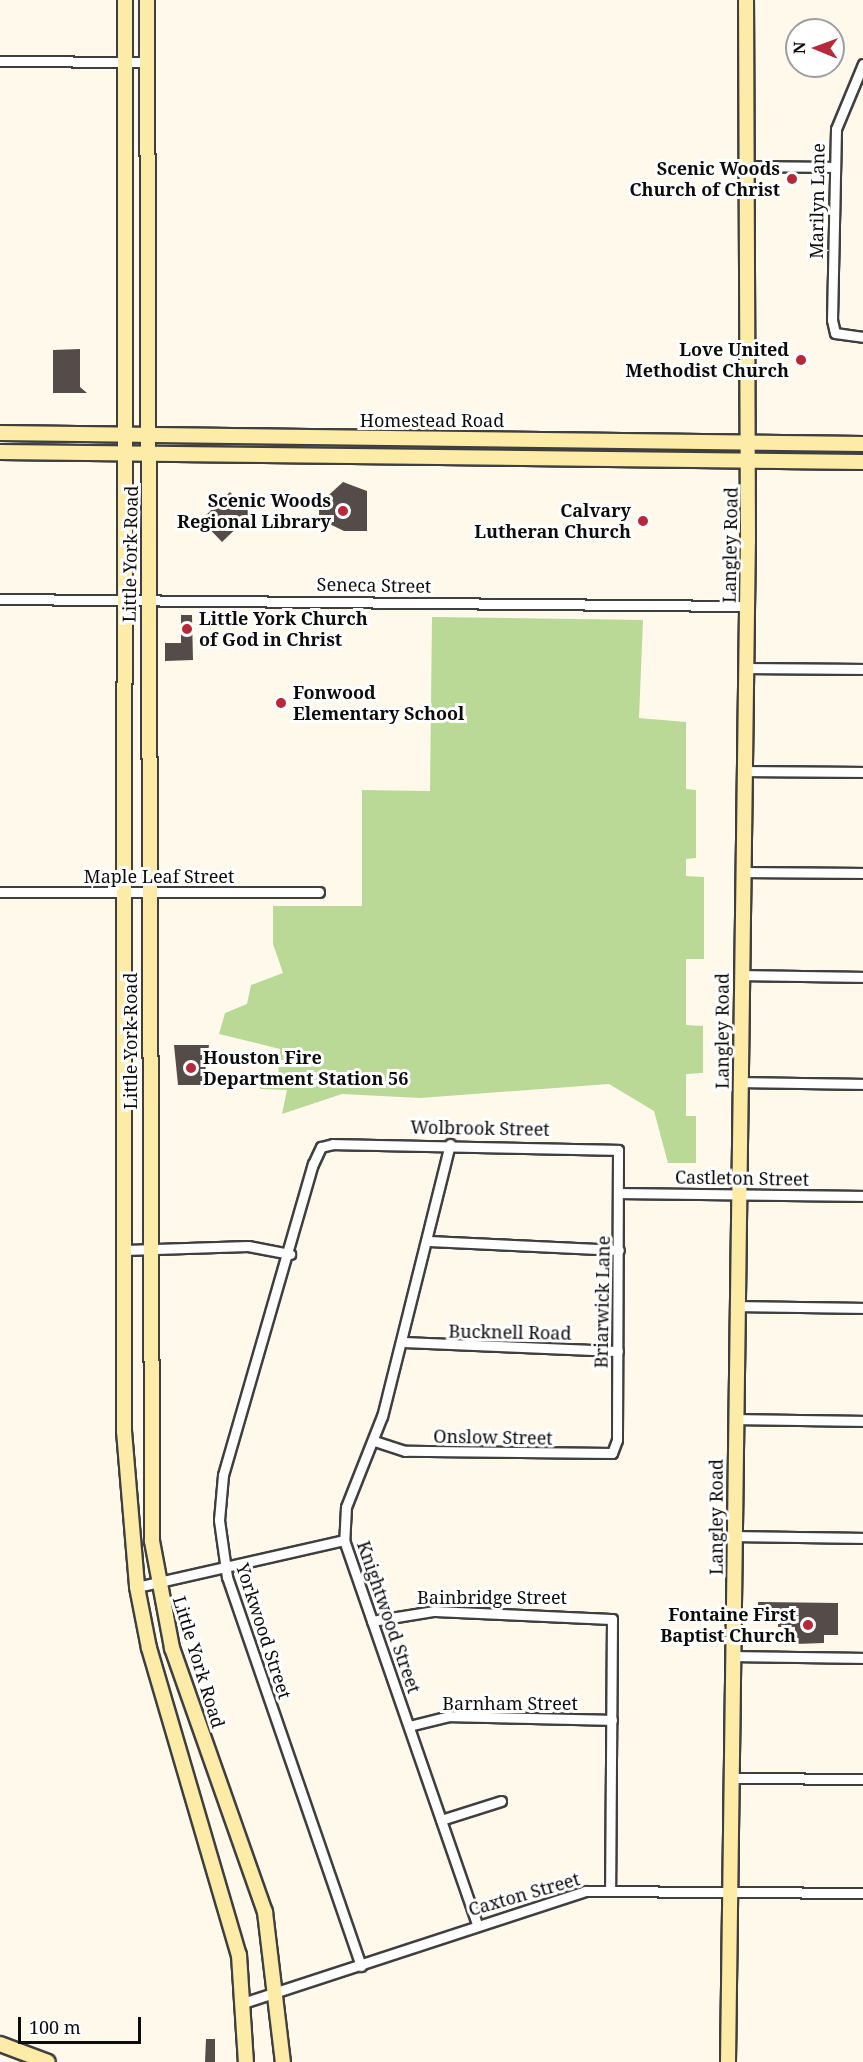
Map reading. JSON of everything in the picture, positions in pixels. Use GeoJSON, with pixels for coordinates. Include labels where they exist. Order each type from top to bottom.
{"type":"FeatureCollection","features":[{"type":"Feature","properties":{"kind":"main road","name":"Little York Road"},"geometry":{"type":"LineString","coordinates":[[125,0],[127,435],[123,892],[126,1470],[137,1587],[149,1648],[239,1955],[246,2062]]}},
{"type":"Feature","properties":{"kind":"main road","name":"Little York Road"},"geometry":{"type":"LineString","coordinates":[[147,0],[150,435],[147,598],[149,1250],[151,1470],[157,1580],[184,1686],[253,1869],[278,1994],[283,2062]]}},
{"type":"Feature","properties":{"kind":"main road","name":"Langley Road"},"geometry":{"type":"LineString","coordinates":[[728,2062],[749,446],[746,0]]}},
{"type":"Feature","properties":{"kind":"main road"},"geometry":{"type":"LineString","coordinates":[[126,279],[149,279]]}},
{"type":"Feature","properties":{"kind":"main road","name":"Homestead Road"},"geometry":{"type":"LineString","coordinates":[[0,433],[608,440],[749,446],[863,444]]}},
{"type":"Feature","properties":{"kind":"main road"},"geometry":{"type":"LineString","coordinates":[[320,455],[321,438]]}},
{"type":"Feature","properties":{"kind":"main road"},"geometry":{"type":"LineString","coordinates":[[608,440],[609,459]]}},
{"type":"Feature","properties":{"kind":"main road","name":"Homestead Road"},"geometry":{"type":"LineString","coordinates":[[0,452],[863,462]]}},
{"type":"Feature","properties":{"kind":"main road"},"geometry":{"type":"LineString","coordinates":[[124,1035],[148,1036]]}},
{"type":"Feature","properties":{"kind":"main road"},"geometry":{"type":"LineString","coordinates":[[124,1072],[148,1072]]}},
{"type":"Feature","properties":{"kind":"main road"},"geometry":{"type":"LineString","coordinates":[[124,1388],[150,1389]]}},
{"type":"Feature","properties":{"kind":"main road"},"geometry":{"type":"LineString","coordinates":[[126,1470],[151,1470]]}},
{"type":"Feature","properties":{"kind":"main road"},"geometry":{"type":"LineString","coordinates":[[0,2044],[48,2062]]}},
{"type":"Feature","properties":{"kind":"street"},"geometry":{"type":"LineString","coordinates":[[0,62],[148,62]]}},
{"type":"Feature","properties":{"kind":"street","name":"Marilyn Lane"},"geometry":{"type":"LineString","coordinates":[[863,64],[836,129],[833,167],[832,308],[835,333],[863,337]]}},
{"type":"Feature","properties":{"kind":"street"},"geometry":{"type":"LineString","coordinates":[[746,166],[833,167]]}},
{"type":"Feature","properties":{"kind":"street","name":"Seneca Street"},"geometry":{"type":"LineString","coordinates":[[0,599],[124,601],[147,598],[747,606]]}},
{"type":"Feature","properties":{"kind":"street"},"geometry":{"type":"LineString","coordinates":[[746,668],[863,669]]}},
{"type":"Feature","properties":{"kind":"street"},"geometry":{"type":"LineString","coordinates":[[743,771],[863,772]]}},
{"type":"Feature","properties":{"kind":"street"},"geometry":{"type":"LineString","coordinates":[[743,872],[863,873]]}},
{"type":"Feature","properties":{"kind":"street","name":"Maple Leaf Street"},"geometry":{"type":"LineString","coordinates":[[0,892],[319,892]]}},
{"type":"Feature","properties":{"kind":"street"},"geometry":{"type":"LineString","coordinates":[[741,975],[863,977]]}},
{"type":"Feature","properties":{"kind":"street"},"geometry":{"type":"LineString","coordinates":[[740,1082],[863,1084]]}},
{"type":"Feature","properties":{"kind":"street","name":"Wolbrook Street"},"geometry":{"type":"LineString","coordinates":[[341,1144],[450,1144],[618,1150]]}},
{"type":"Feature","properties":{"kind":"street","name":"Yorkwood Street"},"geometry":{"type":"LineString","coordinates":[[341,1144],[321,1147],[313,1164],[290,1254],[223,1475],[219,1520],[224,1565],[361,1966]]}},
{"type":"Feature","properties":{"kind":"street","name":"Knightwood Street"},"geometry":{"type":"LineString","coordinates":[[450,1144],[429,1241],[374,1441],[346,1507],[344,1540],[477,1924]]}},
{"type":"Feature","properties":{"kind":"street","name":"Briarwick Lane"},"geometry":{"type":"LineString","coordinates":[[612,1453],[617,1440],[621,1193],[618,1150]]}},
{"type":"Feature","properties":{"kind":"street","name":"Castleton Street"},"geometry":{"type":"LineString","coordinates":[[621,1193],[863,1197]]}},
{"type":"Feature","properties":{"kind":"street"},"geometry":{"type":"LineString","coordinates":[[429,1241],[619,1250]]}},
{"type":"Feature","properties":{"kind":"street"},"geometry":{"type":"LineString","coordinates":[[125,1251],[248,1246],[290,1254]]}},
{"type":"Feature","properties":{"kind":"street"},"geometry":{"type":"LineString","coordinates":[[737,1306],[863,1308]]}},
{"type":"Feature","properties":{"kind":"street","name":"Bucknell Road"},"geometry":{"type":"LineString","coordinates":[[402,1342],[618,1351]]}},
{"type":"Feature","properties":{"kind":"street"},"geometry":{"type":"LineString","coordinates":[[735,1419],[863,1421]]}},
{"type":"Feature","properties":{"kind":"street","name":"Onslow Street"},"geometry":{"type":"LineString","coordinates":[[374,1441],[405,1451],[612,1453]]}},
{"type":"Feature","properties":{"kind":"street"},"geometry":{"type":"LineString","coordinates":[[734,1536],[863,1538]]}},
{"type":"Feature","properties":{"kind":"street"},"geometry":{"type":"LineString","coordinates":[[137,1587],[157,1580],[344,1540]]}},
{"type":"Feature","properties":{"kind":"street","name":"Bainbridge Street"},"geometry":{"type":"LineString","coordinates":[[372,1621],[434,1611],[612,1619],[612,1720]]}},
{"type":"Feature","properties":{"kind":"street"},"geometry":{"type":"LineString","coordinates":[[733,1656],[863,1658]]}},
{"type":"Feature","properties":{"kind":"street","name":"Barnham Street"},"geometry":{"type":"LineString","coordinates":[[409,1726],[449,1716],[612,1720]]}},
{"type":"Feature","properties":{"kind":"street"},"geometry":{"type":"LineString","coordinates":[[610,1890],[612,1720]]}},
{"type":"Feature","properties":{"kind":"street"},"geometry":{"type":"LineString","coordinates":[[731,1778],[863,1779]]}},
{"type":"Feature","properties":{"kind":"street"},"geometry":{"type":"LineString","coordinates":[[441,1820],[501,1801]]}},
{"type":"Feature","properties":{"kind":"street","name":"Caxton Street"},"geometry":{"type":"LineString","coordinates":[[243,2002],[278,1994],[565,1895],[610,1890],[863,1893]]}},
{"type":"Feature","properties":{"kind":"green space"},"geometry":{"type":"Polygon","coordinates":[[[432,617],[643,620],[639,718],[686,722],[686,789],[696,790],[696,858],[686,859],[686,876],[704,877],[704,959],[686,959],[686,1025],[703,1026],[703,1073],[686,1074],[686,1116],[696,1116],[696,1163],[668,1163],[654,1111],[609,1084],[420,1098],[342,1094],[282,1114],[287,1090],[260,1089],[260,1079],[278,1079],[280,1049],[219,1034],[225,1013],[247,1004],[251,985],[283,973],[273,944],[273,906],[362,906],[362,790],[430,791],[432,617]]]}},
{"type":"Feature","properties":{"kind":"building"},"geometry":{"type":"Polygon","coordinates":[[[80,349],[80,387],[87,393],[53,393],[53,350],[80,349]]]}},
{"type":"Feature","properties":{"kind":"building","name":"Scenic Woods Regional Library"},"geometry":{"type":"Polygon","coordinates":[[[343,482],[367,491],[367,531],[344,531],[319,519],[319,504],[343,482]]]}},
{"type":"Feature","properties":{"kind":"building"},"geometry":{"type":"Polygon","coordinates":[[[230,492],[251,514],[222,542],[201,520],[230,492]]]}},
{"type":"Feature","properties":{"kind":"building","name":"Little York Church of God in Christ"},"geometry":{"type":"Polygon","coordinates":[[[181,615],[192,615],[193,660],[165,661],[165,643],[181,643],[181,615]]]}},
{"type":"Feature","properties":{"kind":"building","name":"Houston Fire Department Station 56"},"geometry":{"type":"Polygon","coordinates":[[[174,1045],[209,1045],[203,1085],[178,1085],[174,1045]]]}},
{"type":"Feature","properties":{"kind":"building","name":"Fontaine First Baptist Church"},"geometry":{"type":"Polygon","coordinates":[[[758,1602],[838,1603],[838,1635],[824,1635],[824,1643],[795,1644],[795,1627],[778,1627],[778,1617],[758,1617],[758,1602]]]}},
{"type":"Feature","properties":{"kind":"building"},"geometry":{"type":"Polygon","coordinates":[[[206,2039],[215,2039],[215,2062],[205,2062],[206,2039]]]}},
{"type":"Feature","properties":{"kind":"place","name":"Scenic Woods Church of Christ"},"geometry":{"type":"Point","coordinates":[792,179]}},
{"type":"Feature","properties":{"kind":"place","name":"Love United Methodist Church"},"geometry":{"type":"Point","coordinates":[801,360]}},
{"type":"Feature","properties":{"kind":"place","name":"Scenic Woods Regional Library"},"geometry":{"type":"Point","coordinates":[343,511]}},
{"type":"Feature","properties":{"kind":"place","name":"Calvary Lutheran Church"},"geometry":{"type":"Point","coordinates":[643,521]}},
{"type":"Feature","properties":{"kind":"place","name":"Little York Church of God in Christ"},"geometry":{"type":"Point","coordinates":[187,629]}},
{"type":"Feature","properties":{"kind":"place","name":"Fonwood Elementary School"},"geometry":{"type":"Point","coordinates":[281,703]}},
{"type":"Feature","properties":{"kind":"place","name":"Houston Fire Department Station 56"},"geometry":{"type":"Point","coordinates":[191,1068]}},
{"type":"Feature","properties":{"kind":"place","name":"Fontaine First Baptist Church"},"geometry":{"type":"Point","coordinates":[808,1625]}}]}
